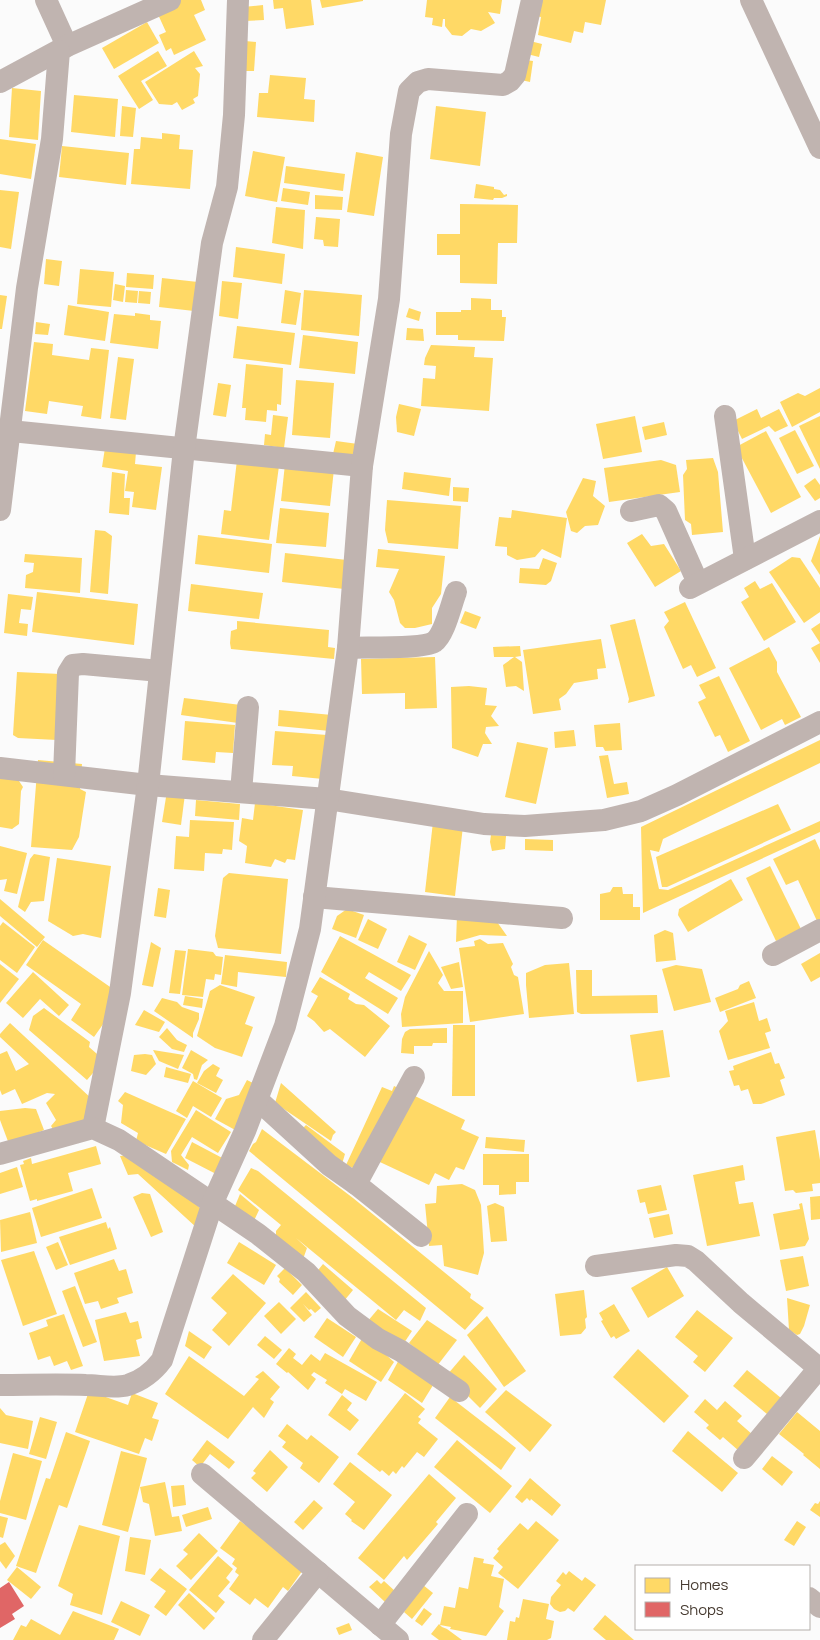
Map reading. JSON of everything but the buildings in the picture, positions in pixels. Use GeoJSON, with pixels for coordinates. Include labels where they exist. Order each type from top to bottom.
{"type":"FeatureCollection","features":[{"type":"Feature","properties":{"kind":"street"},"geometry":{"type":"LineString","coordinates":[[0,510],[5,431],[52,138],[63,49],[46,0]]}},
{"type":"Feature","properties":{"kind":"street"},"geometry":{"type":"LineString","coordinates":[[0,82],[63,49],[170,0]]}},
{"type":"Feature","properties":{"kind":"street"},"geometry":{"type":"LineString","coordinates":[[93,1128],[120,993],[148,785],[184,449],[212,243],[227,187],[234,115],[238,0]]}},
{"type":"Feature","properties":{"kind":"street"},"geometry":{"type":"LineString","coordinates":[[0,1386],[84,1385],[119,1387],[137,1381],[154,1370],[162,1360],[213,1202],[245,1132],[285,1026],[310,929],[348,648],[362,466],[389,299],[401,134],[409,91],[418,82],[428,79],[503,85],[510,81],[515,75],[532,0]]}},
{"type":"Feature","properties":{"kind":"street"},"geometry":{"type":"LineString","coordinates":[[751,0],[820,148]]}},
{"type":"Feature","properties":{"kind":"street"},"geometry":{"type":"LineString","coordinates":[[725,416],[745,559]]}},
{"type":"Feature","properties":{"kind":"street"},"geometry":{"type":"LineString","coordinates":[[5,431],[362,466]]}},
{"type":"Feature","properties":{"kind":"street"},"geometry":{"type":"LineString","coordinates":[[631,511],[659,505],[666,511],[694,585],[820,521]]}},
{"type":"Feature","properties":{"kind":"street"},"geometry":{"type":"LineString","coordinates":[[348,648],[422,645],[434,642],[441,633],[456,592]]}},
{"type":"Feature","properties":{"kind":"street"},"geometry":{"type":"LineString","coordinates":[[64,775],[68,673],[73,665],[84,664],[160,671]]}},
{"type":"Feature","properties":{"kind":"street"},"geometry":{"type":"LineString","coordinates":[[241,792],[248,707]]}},
{"type":"Feature","properties":{"kind":"street"},"geometry":{"type":"LineString","coordinates":[[0,768],[148,785],[327,799],[484,824],[525,826],[604,820],[641,811],[677,795],[820,722]]}},
{"type":"Feature","properties":{"kind":"street"},"geometry":{"type":"LineString","coordinates":[[314,896],[562,918]]}},
{"type":"Feature","properties":{"kind":"street"},"geometry":{"type":"LineString","coordinates":[[773,955],[820,930]]}},
{"type":"Feature","properties":{"kind":"street"},"geometry":{"type":"LineString","coordinates":[[356,1184],[414,1077]]}},
{"type":"Feature","properties":{"kind":"street"},"geometry":{"type":"LineString","coordinates":[[258,1100],[329,1165],[421,1236]]}},
{"type":"Feature","properties":{"kind":"street"},"geometry":{"type":"LineString","coordinates":[[0,1154],[93,1128],[120,1140],[258,1234],[306,1272],[354,1322],[378,1339],[401,1351],[459,1391]]}},
{"type":"Feature","properties":{"kind":"street"},"geometry":{"type":"LineString","coordinates":[[596,1266],[676,1255],[688,1256],[820,1368],[744,1458]]}},
{"type":"Feature","properties":{"kind":"street"},"geometry":{"type":"LineString","coordinates":[[202,1474],[398,1640]]}},
{"type":"Feature","properties":{"kind":"street"},"geometry":{"type":"LineString","coordinates":[[380,1625],[467,1514]]}},
{"type":"Feature","properties":{"kind":"street"},"geometry":{"type":"LineString","coordinates":[[263,1640],[318,1572]]}},
{"type":"Feature","properties":{"kind":"street"},"geometry":{"type":"LineString","coordinates":[[810,1599],[820,1607]]}}]}
